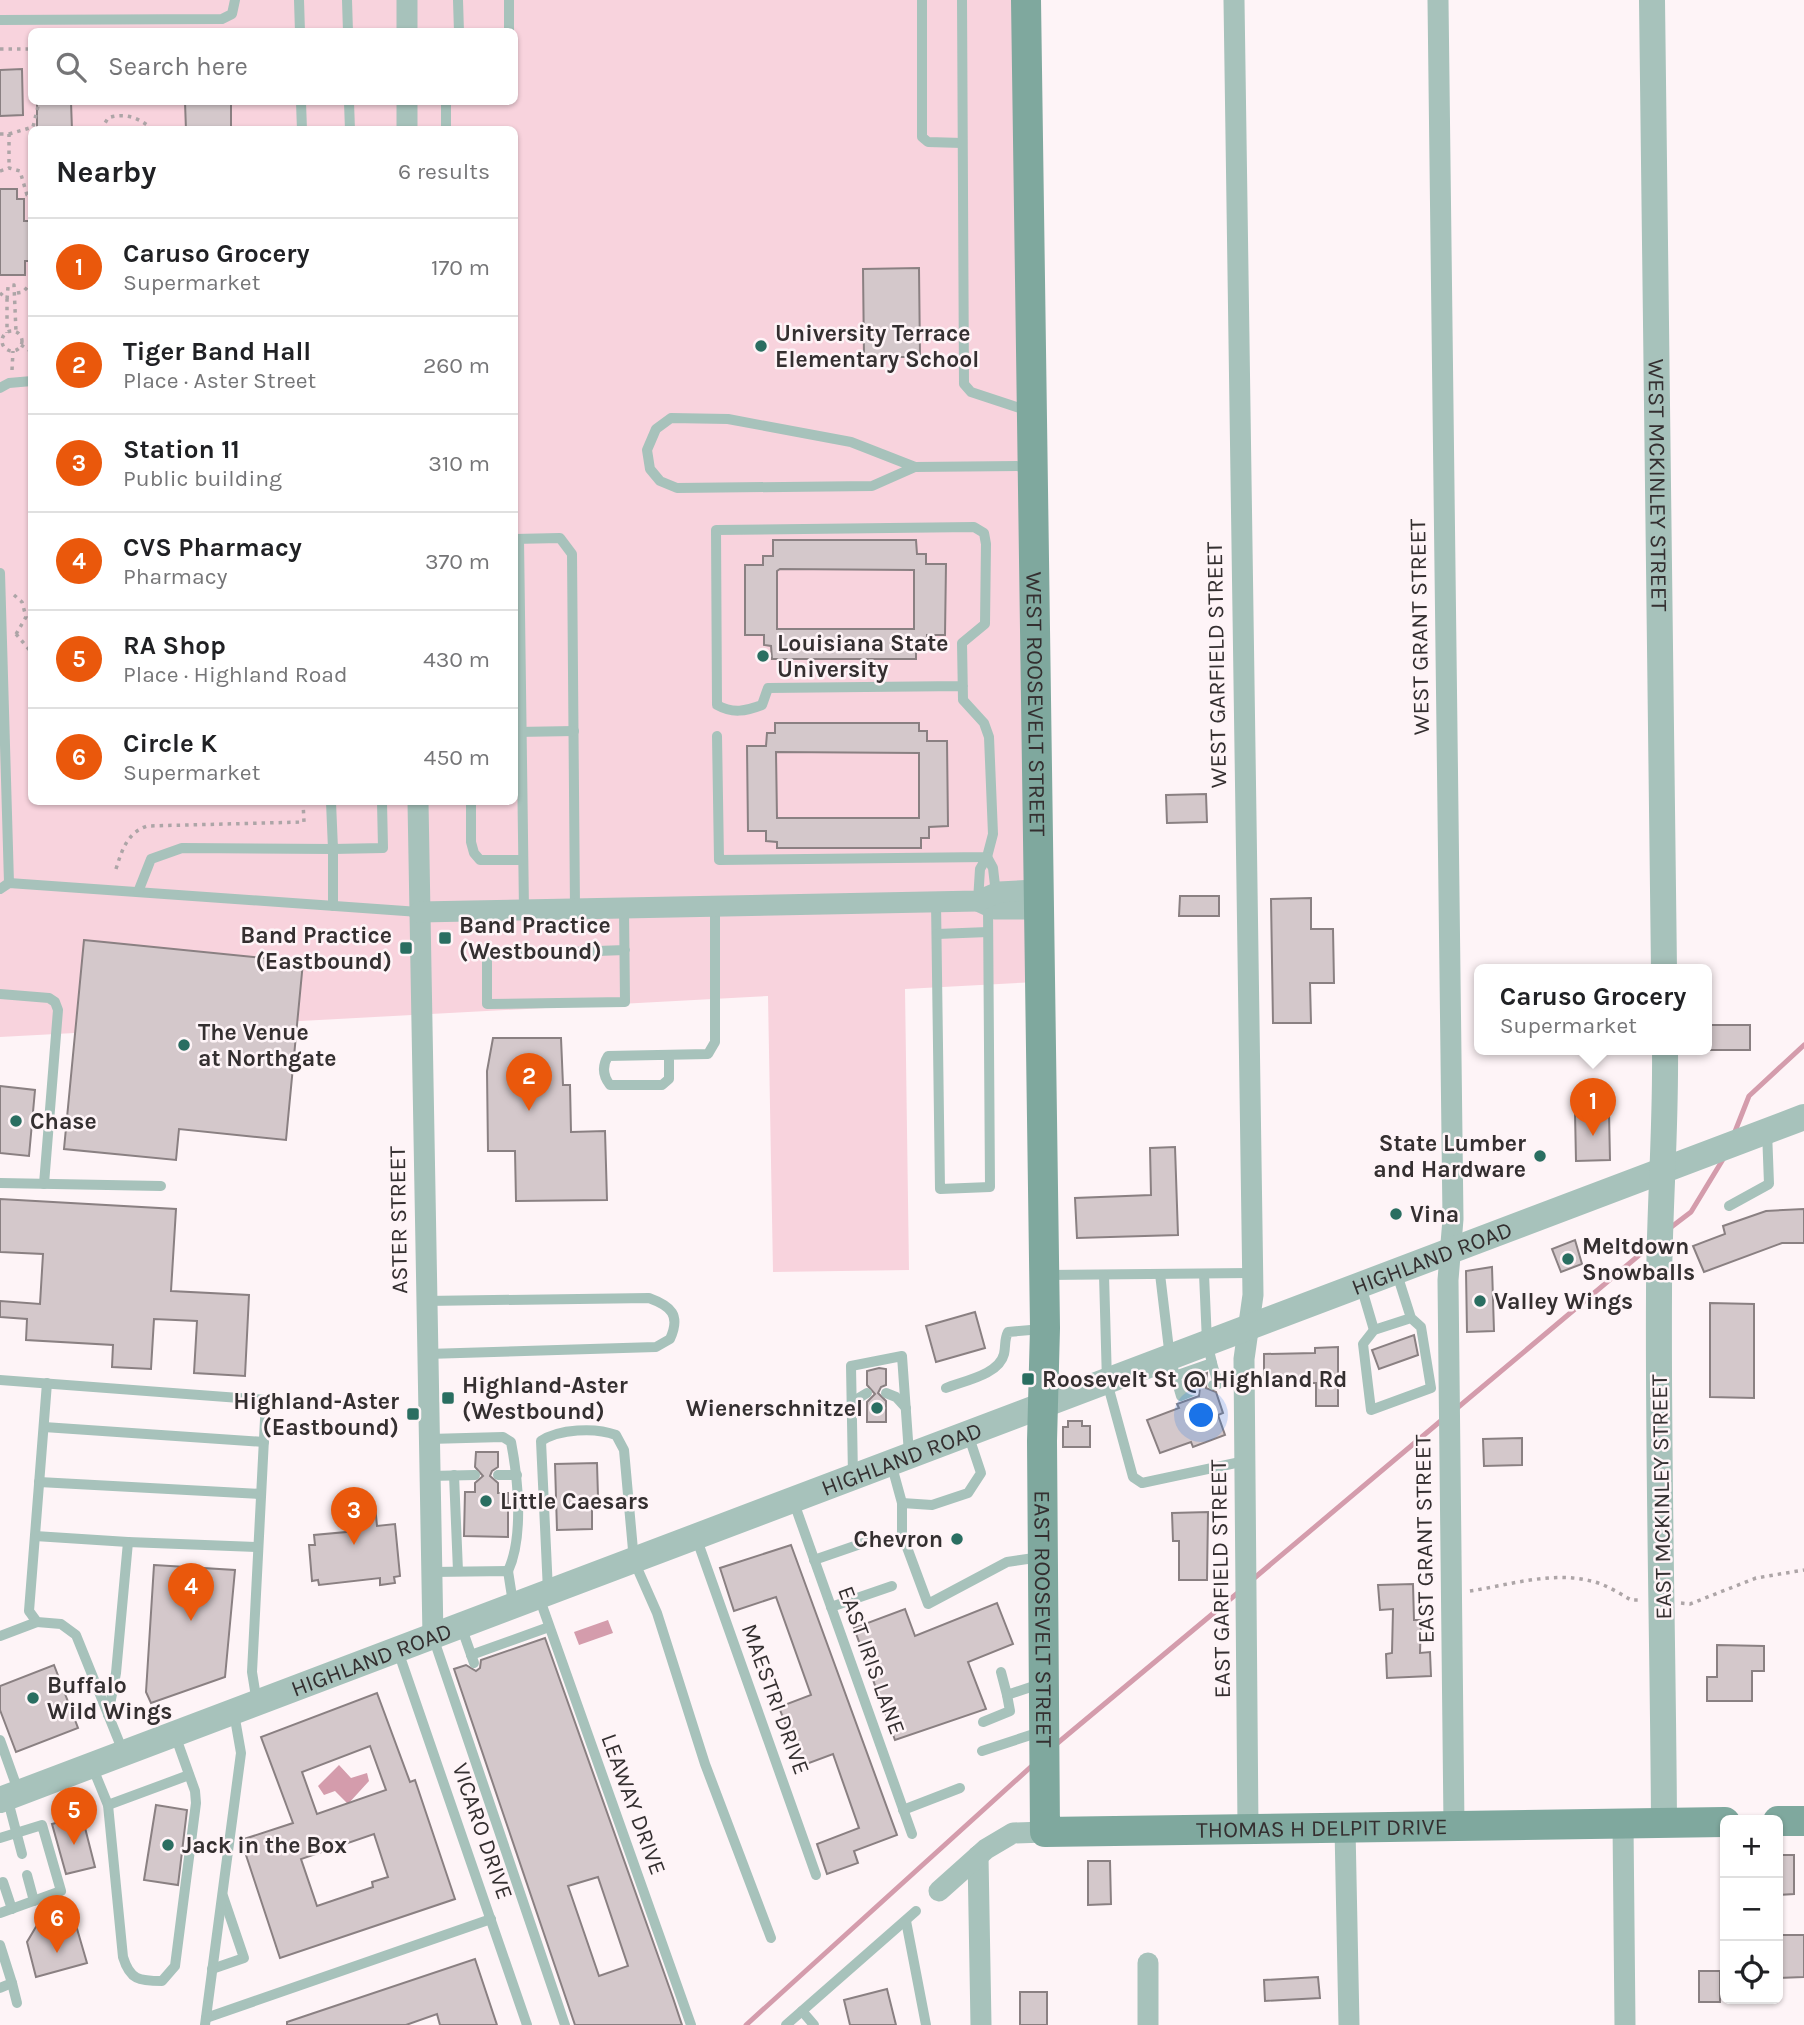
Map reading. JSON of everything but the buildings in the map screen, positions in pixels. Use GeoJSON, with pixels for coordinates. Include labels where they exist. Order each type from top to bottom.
{"type":"FeatureCollection","features":[{"type":"Feature","properties":{"kind":"main road","name":"WEST ROOSEVELT STREET"},"geometry":{"type":"LineString","coordinates":[[1026,0],[1036,900],[1045,1328],[1043,1406]]}},
{"type":"Feature","properties":{"kind":"main road","name":"EAST ROOSEVELT STREET"},"geometry":{"type":"LineString","coordinates":[[1043,1406],[1045,1832]]}},
{"type":"Feature","properties":{"kind":"main road"},"geometry":{"type":"LineString","coordinates":[[1783,1821],[1804,1821]]}},
{"type":"Feature","properties":{"kind":"main road","name":"THOMAS H DELPIT DRIVE"},"geometry":{"type":"LineString","coordinates":[[1045,1832],[1720,1822]]}},
{"type":"Feature","properties":{"kind":"street"},"geometry":{"type":"LineString","coordinates":[[407,0],[407,28]]}},
{"type":"Feature","properties":{"kind":"street","name":"WEST GARFIELD STREET"},"geometry":{"type":"LineString","coordinates":[[1234,0],[1250,1273],[1253,1295],[1248,1328]]}},
{"type":"Feature","properties":{"kind":"street","name":"WEST GRANT STREET"},"geometry":{"type":"LineString","coordinates":[[1438,0],[1453,1219],[1450,1252]]}},
{"type":"Feature","properties":{"kind":"street","name":"WEST MCKINLEY STREET"},"geometry":{"type":"LineString","coordinates":[[1652,0],[1664,964]]}},
{"type":"Feature","properties":{"kind":"street"},"geometry":{"type":"LineString","coordinates":[[407,105],[408,126]]}},
{"type":"Feature","properties":{"kind":"street","name":"ASTER STREET"},"geometry":{"type":"LineString","coordinates":[[418,805],[433,1637]]}},
{"type":"Feature","properties":{"kind":"street"},"geometry":{"type":"LineString","coordinates":[[419,912],[987,900],[995,909],[1036,900]]}},
{"type":"Feature","properties":{"kind":"street"},"geometry":{"type":"LineString","coordinates":[[1665,1055],[1666,1142],[1674,1167]]}},
{"type":"Feature","properties":{"kind":"street","name":"HIGHLAND ROAD"},"geometry":{"type":"LineString","coordinates":[[7,1786],[92,1766],[1107,1381],[1172,1367],[1209,1353],[1248,1328],[1804,1116]]}},
{"type":"Feature","properties":{"kind":"street","name":"EAST MCKINLEY STREET"},"geometry":{"type":"LineString","coordinates":[[1664,1822],[1659,1207],[1674,1167]]}},
{"type":"Feature","properties":{"kind":"street","name":"EAST GRANT STREET"},"geometry":{"type":"LineString","coordinates":[[1450,1252],[1436,1324],[1449,1379],[1454,1826]]}},
{"type":"Feature","properties":{"kind":"street","name":"EAST GARFIELD STREET"},"geometry":{"type":"LineString","coordinates":[[1248,1328],[1244,1377],[1248,1829]]}},
{"type":"Feature","properties":{"kind":"street"},"geometry":{"type":"LineString","coordinates":[[1623,1823],[1625,2025]]}},
{"type":"Feature","properties":{"kind":"street"},"geometry":{"type":"LineString","coordinates":[[1345,1828],[1349,2025]]}},
{"type":"Feature","properties":{"kind":"street","name":"THOMAS H DELPIT DRIVE"},"geometry":{"type":"LineString","coordinates":[[939,1891],[978,1856],[1013,1833],[1045,1832]]}},
{"type":"Feature","properties":{"kind":"street"},"geometry":{"type":"LineString","coordinates":[[978,1856],[981,2025]]}},
{"type":"Feature","properties":{"kind":"street"},"geometry":{"type":"LineString","coordinates":[[1148,1962],[1148,2025]]}},
{"type":"Feature","properties":{"kind":"lane"},"geometry":{"type":"LineString","coordinates":[[0,20],[222,19],[232,14],[235,0]]}},
{"type":"Feature","properties":{"kind":"lane"},"geometry":{"type":"LineString","coordinates":[[299,0],[300,28]]}},
{"type":"Feature","properties":{"kind":"lane"},"geometry":{"type":"LineString","coordinates":[[347,0],[348,28]]}},
{"type":"Feature","properties":{"kind":"lane"},"geometry":{"type":"LineString","coordinates":[[458,0],[459,28]]}},
{"type":"Feature","properties":{"kind":"lane"},"geometry":{"type":"LineString","coordinates":[[509,0],[509,28]]}},
{"type":"Feature","properties":{"kind":"lane"},"geometry":{"type":"LineString","coordinates":[[922,0],[922,137],[928,142],[962,143]]}},
{"type":"Feature","properties":{"kind":"lane"},"geometry":{"type":"LineString","coordinates":[[962,0],[964,384],[971,392],[1031,412]]}},
{"type":"Feature","properties":{"kind":"lane"},"geometry":{"type":"LineString","coordinates":[[302,105],[302,126]]}},
{"type":"Feature","properties":{"kind":"lane"},"geometry":{"type":"LineString","coordinates":[[349,105],[350,126]]}},
{"type":"Feature","properties":{"kind":"lane"},"geometry":{"type":"LineString","coordinates":[[446,105],[446,126]]}},
{"type":"Feature","properties":{"kind":"lane"},"geometry":{"type":"LineString","coordinates":[[0,388],[9,383],[28,381]]}},
{"type":"Feature","properties":{"kind":"lane"},"geometry":{"type":"LineString","coordinates":[[915,467],[872,486],[677,488],[660,481],[650,469],[647,450],[656,429],[671,418],[728,419],[851,442],[915,467],[1031,466]]}},
{"type":"Feature","properties":{"kind":"lane"},"geometry":{"type":"LineString","coordinates":[[936,902],[940,1189],[990,1187],[987,900],[980,869],[988,857],[992,834],[989,737],[984,723],[963,700],[963,686],[962,643],[985,624],[984,533],[974,527],[716,530],[718,705],[727,710],[744,712],[762,705],[768,688],[963,686]]}},
{"type":"Feature","properties":{"kind":"lane"},"geometry":{"type":"LineString","coordinates":[[518,539],[561,538],[572,554],[575,909]]}},
{"type":"Feature","properties":{"kind":"lane"},"geometry":{"type":"LineString","coordinates":[[0,573],[4,886],[138,892],[419,912]]}},
{"type":"Feature","properties":{"kind":"lane"},"geometry":{"type":"LineString","coordinates":[[524,910],[518,732],[573,731]]}},
{"type":"Feature","properties":{"kind":"lane"},"geometry":{"type":"LineString","coordinates":[[717,736],[719,860],[988,857]]}},
{"type":"Feature","properties":{"kind":"lane"},"geometry":{"type":"LineString","coordinates":[[331,805],[333,906]]}},
{"type":"Feature","properties":{"kind":"lane"},"geometry":{"type":"LineString","coordinates":[[138,892],[150,859],[182,848],[383,848],[382,805]]}},
{"type":"Feature","properties":{"kind":"lane"},"geometry":{"type":"LineString","coordinates":[[471,805],[474,853],[481,860],[523,860]]}},
{"type":"Feature","properties":{"kind":"lane"},"geometry":{"type":"LineString","coordinates":[[987,900],[993,868],[988,857]]}},
{"type":"Feature","properties":{"kind":"lane"},"geometry":{"type":"LineString","coordinates":[[669,1055],[669,1079],[662,1085],[610,1086],[605,1078],[605,1062],[608,1056],[708,1054],[715,1042],[715,906]]}},
{"type":"Feature","properties":{"kind":"lane"},"geometry":{"type":"LineString","coordinates":[[624,908],[625,950],[625,1002],[487,1004],[486,955],[625,950]]}},
{"type":"Feature","properties":{"kind":"lane"},"geometry":{"type":"LineString","coordinates":[[937,934],[988,932]]}},
{"type":"Feature","properties":{"kind":"lane"},"geometry":{"type":"LineString","coordinates":[[0,994],[49,998],[58,1010],[44,1184]]}},
{"type":"Feature","properties":{"kind":"lane"},"geometry":{"type":"LineString","coordinates":[[1729,1206],[1769,1184],[1773,1128]]}},
{"type":"Feature","properties":{"kind":"lane"},"geometry":{"type":"LineString","coordinates":[[0,1183],[161,1186]]}},
{"type":"Feature","properties":{"kind":"lane"},"geometry":{"type":"LineString","coordinates":[[1396,1271],[1411,1318]]}},
{"type":"Feature","properties":{"kind":"lane"},"geometry":{"type":"LineString","coordinates":[[1042,1275],[1250,1273]]}},
{"type":"Feature","properties":{"kind":"lane"},"geometry":{"type":"LineString","coordinates":[[1160,1274],[1172,1367],[1181,1396],[1193,1391]]}},
{"type":"Feature","properties":{"kind":"lane"},"geometry":{"type":"LineString","coordinates":[[1204,1274],[1209,1353],[1215,1384],[1244,1377]]}},
{"type":"Feature","properties":{"kind":"lane"},"geometry":{"type":"LineString","coordinates":[[1104,1275],[1107,1381],[1133,1477],[1142,1483],[1245,1461]]}},
{"type":"Feature","properties":{"kind":"lane"},"geometry":{"type":"LineString","coordinates":[[1361,1285],[1374,1330]]}},
{"type":"Feature","properties":{"kind":"lane"},"geometry":{"type":"LineString","coordinates":[[425,1301],[649,1298],[667,1305],[675,1313],[676,1327],[670,1339],[656,1346],[427,1354]]}},
{"type":"Feature","properties":{"kind":"lane"},"geometry":{"type":"LineString","coordinates":[[1411,1318],[1436,1324],[1431,1388],[1371,1410],[1363,1344],[1374,1330],[1411,1318]]}},
{"type":"Feature","properties":{"kind":"lane"},"geometry":{"type":"LineString","coordinates":[[946,1388],[993,1370],[1004,1356],[1003,1340],[1008,1332],[1045,1328]]}},
{"type":"Feature","properties":{"kind":"lane"},"geometry":{"type":"LineString","coordinates":[[853,1478],[851,1366],[902,1356],[906,1408],[900,1460],[902,1534],[928,1604],[1007,1562],[1043,1557]]}},
{"type":"Feature","properties":{"kind":"lane"},"geometry":{"type":"LineString","coordinates":[[0,1380],[266,1400],[252,1672],[205,2021],[491,1919]]}},
{"type":"Feature","properties":{"kind":"lane"},"geometry":{"type":"LineString","coordinates":[[37,1622],[29,1611],[47,1383]]}},
{"type":"Feature","properties":{"kind":"lane"},"geometry":{"type":"LineString","coordinates":[[852,1402],[867,1393]]}},
{"type":"Feature","properties":{"kind":"lane"},"geometry":{"type":"LineString","coordinates":[[886,1393],[896,1397],[906,1408]]}},
{"type":"Feature","properties":{"kind":"lane"},"geometry":{"type":"LineString","coordinates":[[44,1427],[264,1442]]}},
{"type":"Feature","properties":{"kind":"lane","name":"LEAWAY DRIVE"},"geometry":{"type":"LineString","coordinates":[[634,1561],[624,1450],[616,1435],[606,1431],[552,1433],[541,1441],[540,1461],[543,1595],[549,1627],[691,2025]]}},
{"type":"Feature","properties":{"kind":"lane"},"geometry":{"type":"LineString","coordinates":[[901,1503],[932,1506],[968,1493],[981,1473],[968,1434]]}},
{"type":"Feature","properties":{"kind":"lane"},"geometry":{"type":"LineString","coordinates":[[429,1439],[503,1437],[511,1442],[517,1475],[514,1557],[508,1571],[514,1606]]}},
{"type":"Feature","properties":{"kind":"lane"},"geometry":{"type":"LineString","coordinates":[[454,1475],[458,1571]]}},
{"type":"Feature","properties":{"kind":"lane"},"geometry":{"type":"LineString","coordinates":[[429,1476],[475,1475]]}},
{"type":"Feature","properties":{"kind":"lane"},"geometry":{"type":"LineString","coordinates":[[498,1475],[517,1475]]}},
{"type":"Feature","properties":{"kind":"lane"},"geometry":{"type":"LineString","coordinates":[[39,1482],[261,1494]]}},
{"type":"Feature","properties":{"kind":"lane","name":"EAST IRIS LANE"},"geometry":{"type":"LineString","coordinates":[[793,1500],[912,1834]]}},
{"type":"Feature","properties":{"kind":"lane"},"geometry":{"type":"LineString","coordinates":[[35,1536],[258,1547]]}},
{"type":"Feature","properties":{"kind":"lane","name":"MAESTRI DRIVE"},"geometry":{"type":"LineString","coordinates":[[696,1537],[816,1875]]}},
{"type":"Feature","properties":{"kind":"lane"},"geometry":{"type":"LineString","coordinates":[[814,1560],[872,1540]]}},
{"type":"Feature","properties":{"kind":"lane"},"geometry":{"type":"LineString","coordinates":[[108,1715],[116,1673],[128,1542]]}},
{"type":"Feature","properties":{"kind":"lane"},"geometry":{"type":"LineString","coordinates":[[634,1561],[657,1613],[705,1764],[771,1938]]}},
{"type":"Feature","properties":{"kind":"lane"},"geometry":{"type":"LineString","coordinates":[[432,1572],[508,1571]]}},
{"type":"Feature","properties":{"kind":"lane"},"geometry":{"type":"LineString","coordinates":[[831,1606],[892,1586]]}},
{"type":"Feature","properties":{"kind":"lane"},"geometry":{"type":"LineString","coordinates":[[0,1636],[37,1622],[61,1624],[76,1635],[124,1754]]}},
{"type":"Feature","properties":{"kind":"lane"},"geometry":{"type":"LineString","coordinates":[[461,1626],[472,1659],[526,1640],[549,1627]]}},
{"type":"Feature","properties":{"kind":"lane"},"geometry":{"type":"LineString","coordinates":[[433,1637],[565,2025]]}},
{"type":"Feature","properties":{"kind":"lane","name":"VICARO DRIVE"},"geometry":{"type":"LineString","coordinates":[[398,1651],[527,2025]]}},
{"type":"Feature","properties":{"kind":"lane"},"geometry":{"type":"LineString","coordinates":[[983,1722],[1010,1711],[1001,1672]]}},
{"type":"Feature","properties":{"kind":"lane"},"geometry":{"type":"LineString","coordinates":[[1007,1695],[1043,1683]]}},
{"type":"Feature","properties":{"kind":"lane"},"geometry":{"type":"LineString","coordinates":[[982,1751],[1043,1731]]}},
{"type":"Feature","properties":{"kind":"lane"},"geometry":{"type":"LineString","coordinates":[[92,1766],[108,1805],[125,1964],[133,1978],[162,1981],[175,1966],[196,1803],[175,1735]]}},
{"type":"Feature","properties":{"kind":"lane"},"geometry":{"type":"LineString","coordinates":[[0,1740],[22,1854]]}},
{"type":"Feature","properties":{"kind":"lane"},"geometry":{"type":"LineString","coordinates":[[108,1805],[189,1775]]}},
{"type":"Feature","properties":{"kind":"lane"},"geometry":{"type":"LineString","coordinates":[[903,1810],[960,1788]]}},
{"type":"Feature","properties":{"kind":"lane"},"geometry":{"type":"LineString","coordinates":[[0,1838],[42,1825],[61,1891],[0,1913]]}},
{"type":"Feature","properties":{"kind":"lane"},"geometry":{"type":"LineString","coordinates":[[27,1875],[34,1901]]}},
{"type":"Feature","properties":{"kind":"lane"},"geometry":{"type":"LineString","coordinates":[[4,1882],[12,1909]]}},
{"type":"Feature","properties":{"kind":"lane"},"geometry":{"type":"LineString","coordinates":[[212,1969],[244,1958],[222,1894]]}},
{"type":"Feature","properties":{"kind":"lane"},"geometry":{"type":"LineString","coordinates":[[786,2025],[916,1911]]}},
{"type":"Feature","properties":{"kind":"lane"},"geometry":{"type":"LineString","coordinates":[[906,1921],[926,2025]]}},
{"type":"Feature","properties":{"kind":"lane"},"geometry":{"type":"LineString","coordinates":[[0,1945],[17,2003]]}},
{"type":"Feature","properties":{"kind":"lane"},"geometry":{"type":"LineString","coordinates":[[0,1987],[12,1983]]}},
{"type":"Feature","properties":{"kind":"lane"},"geometry":{"type":"LineString","coordinates":[[802,2011],[814,2025]]}},
{"type":"Feature","properties":{"kind":"path"},"geometry":{"type":"LineString","coordinates":[[0,49],[28,49]]}},
{"type":"Feature","properties":{"kind":"path"},"geometry":{"type":"LineString","coordinates":[[33,126],[38,105]]}},
{"type":"Feature","properties":{"kind":"path"},"geometry":{"type":"LineString","coordinates":[[103,126],[108,118],[121,116],[136,118],[147,126]]}},
{"type":"Feature","properties":{"kind":"path"},"geometry":{"type":"LineString","coordinates":[[0,134],[28,128]]}},
{"type":"Feature","properties":{"kind":"path"},"geometry":{"type":"LineString","coordinates":[[9,134],[9,168]]}},
{"type":"Feature","properties":{"kind":"path"},"geometry":{"type":"LineString","coordinates":[[1,169],[9,168],[22,173],[28,195]]}},
{"type":"Feature","properties":{"kind":"path"},"geometry":{"type":"LineString","coordinates":[[9,285],[14,285],[17,293],[16,332],[22,340],[21,345],[13,351],[7,349],[1,341],[7,333],[9,285]]}},
{"type":"Feature","properties":{"kind":"path"},"geometry":{"type":"LineString","coordinates":[[17,293],[23,292],[28,286]]}},
{"type":"Feature","properties":{"kind":"path"},"geometry":{"type":"LineString","coordinates":[[0,293],[7,299]]}},
{"type":"Feature","properties":{"kind":"path"},"geometry":{"type":"LineString","coordinates":[[7,333],[16,332]]}},
{"type":"Feature","properties":{"kind":"path"},"geometry":{"type":"LineString","coordinates":[[21,345],[28,349]]}},
{"type":"Feature","properties":{"kind":"path"},"geometry":{"type":"LineString","coordinates":[[6,371],[13,370],[13,351]]}},
{"type":"Feature","properties":{"kind":"path"},"geometry":{"type":"LineString","coordinates":[[9,593],[17,597],[25,609],[24,625],[11,638]]}},
{"type":"Feature","properties":{"kind":"path"},"geometry":{"type":"LineString","coordinates":[[16,635],[28,648]]}},
{"type":"Feature","properties":{"kind":"path"},"geometry":{"type":"LineString","coordinates":[[116,869],[124,845],[137,829],[147,826],[304,822],[303,805]]}},
{"type":"Feature","properties":{"kind":"path"},"geometry":{"type":"LineString","coordinates":[[1451,1596],[1525,1580],[1564,1579],[1591,1581],[1631,1600],[1690,1604],[1756,1578],[1804,1570]]}},
{"type":"Feature","properties":{"kind":"shaded area"},"geometry":{"type":"Polygon","coordinates":[[[0,0],[1027,0],[1037,982],[905,989],[909,1270],[773,1272],[768,996],[0,1037],[0,0]]]}},
{"type":"Feature","properties":{"kind":"shaded area"},"geometry":{"type":"Polygon","coordinates":[[[608,1620],[613,1633],[579,1645],[574,1632],[608,1620]]]}},
{"type":"Feature","properties":{"kind":"shaded area"},"geometry":{"type":"Polygon","coordinates":[[[339,1765],[351,1778],[367,1773],[369,1781],[348,1804],[335,1791],[324,1795],[318,1786],[339,1765]]]}},
{"type":"Feature","properties":{"kind":"waterway"},"geometry":{"type":"LineString","coordinates":[[1734,1134],[1749,1096],[1804,1045]]}},
{"type":"Feature","properties":{"kind":"waterway"},"geometry":{"type":"LineString","coordinates":[[1670,1228],[1691,1212],[1725,1156]]}},
{"type":"Feature","properties":{"kind":"waterway"},"geometry":{"type":"LineString","coordinates":[[1456,1409],[1650,1246]]}},
{"type":"Feature","properties":{"kind":"waterway"},"geometry":{"type":"LineString","coordinates":[[1252,1580],[1443,1419]]}},
{"type":"Feature","properties":{"kind":"waterway"},"geometry":{"type":"LineString","coordinates":[[1054,1746],[1240,1591]]}},
{"type":"Feature","properties":{"kind":"waterway"},"geometry":{"type":"LineString","coordinates":[[746,2025],[1034,1764]]}},
{"type":"Feature","properties":{"kind":"place","name":"University Terrace Elementary School"},"geometry":{"type":"Point","coordinates":[761,346]}},
{"type":"Feature","properties":{"kind":"place","name":"Louisiana State University"},"geometry":{"type":"Point","coordinates":[763,656]}},
{"type":"Feature","properties":{"kind":"place","name":"Band Practice (Westbound)"},"geometry":{"type":"Point","coordinates":[445,938]}},
{"type":"Feature","properties":{"kind":"place","name":"Band Practice (Eastbound)"},"geometry":{"type":"Point","coordinates":[406,948]}},
{"type":"Feature","properties":{"kind":"place","name":"The Venue at Northgate"},"geometry":{"type":"Point","coordinates":[184,1045]}},
{"type":"Feature","properties":{"kind":"place","name":"Tiger Band Hall"},"geometry":{"type":"Point","coordinates":[529,1111]}},
{"type":"Feature","properties":{"kind":"place","name":"Chase"},"geometry":{"type":"Point","coordinates":[16,1121]}},
{"type":"Feature","properties":{"kind":"place","name":"Caruso Grocery"},"geometry":{"type":"Point","coordinates":[1593,1136]}},
{"type":"Feature","properties":{"kind":"place","name":"State Lumber and Hardware"},"geometry":{"type":"Point","coordinates":[1540,1156]}},
{"type":"Feature","properties":{"kind":"place","name":"Vina"},"geometry":{"type":"Point","coordinates":[1396,1214]}},
{"type":"Feature","properties":{"kind":"place","name":"Meltdown Snowballs"},"geometry":{"type":"Point","coordinates":[1568,1259]}},
{"type":"Feature","properties":{"kind":"place","name":"Valley Wings"},"geometry":{"type":"Point","coordinates":[1480,1301]}},
{"type":"Feature","properties":{"kind":"place","name":"Roosevelt St @ Highland Rd"},"geometry":{"type":"Point","coordinates":[1028,1379]}},
{"type":"Feature","properties":{"kind":"place","name":"Highland-Aster (Westbound)"},"geometry":{"type":"Point","coordinates":[448,1398]}},
{"type":"Feature","properties":{"kind":"place","name":"Wienerschnitzel"},"geometry":{"type":"Point","coordinates":[877,1408]}},
{"type":"Feature","properties":{"kind":"place","name":"Highland-Aster (Eastbound)"},"geometry":{"type":"Point","coordinates":[413,1414]}},
{"type":"Feature","properties":{"kind":"place","name":"Little Caesars"},"geometry":{"type":"Point","coordinates":[486,1501]}},
{"type":"Feature","properties":{"kind":"place","name":"Chevron"},"geometry":{"type":"Point","coordinates":[957,1539]}},
{"type":"Feature","properties":{"kind":"place","name":"Station 11"},"geometry":{"type":"Point","coordinates":[354,1545]}},
{"type":"Feature","properties":{"kind":"place","name":"CVS Pharmacy"},"geometry":{"type":"Point","coordinates":[191,1621]}},
{"type":"Feature","properties":{"kind":"place","name":"Buffalo Wild Wings"},"geometry":{"type":"Point","coordinates":[33,1698]}},
{"type":"Feature","properties":{"kind":"place","name":"RA Shop"},"geometry":{"type":"Point","coordinates":[74,1845]}},
{"type":"Feature","properties":{"kind":"place","name":"Jack in the Box"},"geometry":{"type":"Point","coordinates":[168,1845]}},
{"type":"Feature","properties":{"kind":"place","name":"Circle K"},"geometry":{"type":"Point","coordinates":[57,1953]}}]}
